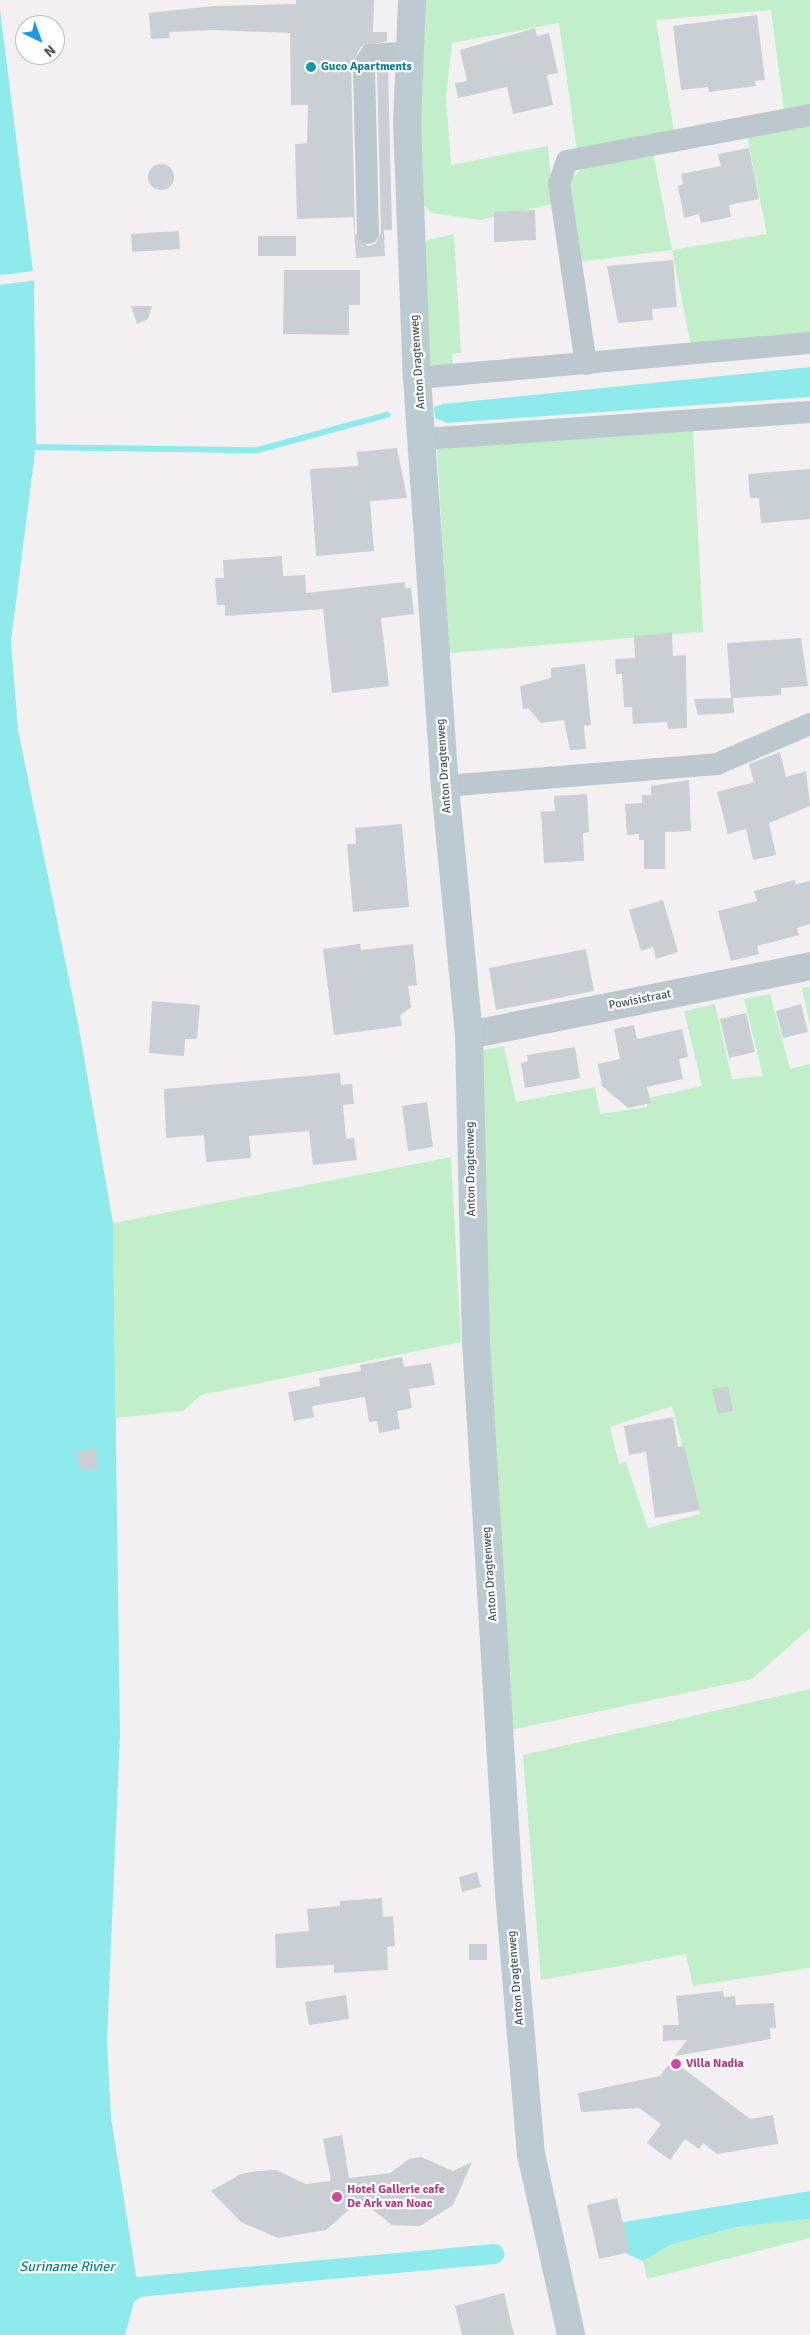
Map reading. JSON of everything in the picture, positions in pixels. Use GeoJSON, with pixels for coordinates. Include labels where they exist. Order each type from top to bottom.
{"type":"FeatureCollection","features":[{"type":"Feature","properties":{"kind":"main road","name":"Anton Dragtenweg"},"geometry":{"type":"LineString","coordinates":[[412,0],[407,123],[417,378],[424,439],[445,786],[469,1035],[476,1341],[509,1893],[532,2154],[571,2335]]}},
{"type":"Feature","properties":{"kind":"street"},"geometry":{"type":"LineString","coordinates":[[368,233],[364,66],[371,55],[410,52]]}},
{"type":"Feature","properties":{"kind":"street"},"geometry":{"type":"LineString","coordinates":[[586,364],[559,184],[567,162],[810,115]]}},
{"type":"Feature","properties":{"kind":"street"},"geometry":{"type":"LineString","coordinates":[[417,378],[810,343]]}},
{"type":"Feature","properties":{"kind":"street"},"geometry":{"type":"LineString","coordinates":[[424,439],[810,412]]}},
{"type":"Feature","properties":{"kind":"street"},"geometry":{"type":"LineString","coordinates":[[445,786],[718,764],[810,724]]}},
{"type":"Feature","properties":{"kind":"street","name":"Powisistraat"},"geometry":{"type":"LineString","coordinates":[[469,1035],[810,966]]}},
{"type":"Feature","properties":{"kind":"green space"},"geometry":{"type":"Polygon","coordinates":[[[422,0],[810,0],[810,105],[784,110],[771,10],[656,20],[674,131],[577,151],[559,23],[452,43],[446,96],[451,165],[548,146],[553,204],[479,220],[432,213],[419,201],[422,0]]]}},
{"type":"Feature","properties":{"kind":"green space"},"geometry":{"type":"Polygon","coordinates":[[[810,122],[810,336],[691,346],[672,250],[767,234],[747,135],[810,122]]]}},
{"type":"Feature","properties":{"kind":"green space"},"geometry":{"type":"Polygon","coordinates":[[[653,152],[672,250],[579,262],[569,181],[579,171],[593,163],[653,152]]]}},
{"type":"Feature","properties":{"kind":"green space"},"geometry":{"type":"Polygon","coordinates":[[[454,234],[461,353],[452,354],[453,368],[433,368],[423,354],[421,247],[428,240],[454,234]]]}},
{"type":"Feature","properties":{"kind":"green space"},"geometry":{"type":"Polygon","coordinates":[[[693,431],[703,632],[449,653],[437,448],[693,431]]]}},
{"type":"Feature","properties":{"kind":"green space"},"geometry":{"type":"Polygon","coordinates":[[[810,987],[810,1025],[802,988],[810,987]]]}},
{"type":"Feature","properties":{"kind":"green space"},"geometry":{"type":"Polygon","coordinates":[[[770,994],[790,1069],[810,1064],[810,1628],[752,1679],[510,1730],[474,1059],[484,1050],[504,1046],[516,1102],[595,1087],[600,1114],[647,1107],[649,1098],[702,1086],[684,1011],[715,1004],[732,1079],[763,1076],[744,999],[770,994]],[[672,1406],[610,1427],[619,1464],[626,1462],[648,1528],[700,1514],[672,1406]]]}},
{"type":"Feature","properties":{"kind":"green space"},"geometry":{"type":"Polygon","coordinates":[[[451,1157],[461,1342],[201,1395],[183,1411],[116,1418],[113,1223],[451,1157]]]}},
{"type":"Feature","properties":{"kind":"green space"},"geometry":{"type":"Polygon","coordinates":[[[810,1689],[810,1968],[693,1986],[686,1954],[541,1980],[523,1755],[810,1689]]]}},
{"type":"Feature","properties":{"kind":"green space"},"geometry":{"type":"Polygon","coordinates":[[[810,2219],[810,2238],[647,2279],[643,2261],[670,2245],[736,2227],[810,2219]]]}},
{"type":"Feature","properties":{"kind":"water","name":"Suriname Rivier"},"geometry":{"type":"Polygon","coordinates":[[[0,10],[34,280],[36,444],[11,641],[18,730],[78,1023],[113,1223],[120,1734],[107,2040],[111,2118],[138,2287],[125,2335],[0,2335],[0,10]]]}},
{"type":"Feature","properties":{"kind":"water"},"geometry":{"type":"Polygon","coordinates":[[[810,367],[810,397],[447,423],[435,418],[434,407],[443,404],[810,367]]]}},
{"type":"Feature","properties":{"kind":"water"},"geometry":{"type":"Polygon","coordinates":[[[810,2191],[810,2219],[736,2227],[670,2245],[643,2261],[625,2253],[618,2223],[810,2191]]]}},
{"type":"Feature","properties":{"kind":"pier"},"geometry":{"type":"Polygon","coordinates":[[[35,271],[37,280],[0,285],[0,275],[35,271]]]}},
{"type":"Feature","properties":{"kind":"building"},"geometry":{"type":"Polygon","coordinates":[[[296,0],[374,0],[373,32],[387,32],[387,41],[361,47],[351,65],[355,233],[368,246],[375,244],[381,233],[377,69],[388,67],[392,230],[384,230],[385,256],[356,258],[353,217],[297,219],[295,144],[307,143],[308,105],[291,105],[290,33],[213,30],[169,32],[170,38],[151,39],[149,13],[213,6],[296,4],[296,0]]]}},
{"type":"Feature","properties":{"kind":"building"},"geometry":{"type":"Polygon","coordinates":[[[757,15],[765,80],[755,81],[756,86],[709,92],[708,87],[681,90],[673,26],[757,15]]]}},
{"type":"Feature","properties":{"kind":"building"},"geometry":{"type":"Polygon","coordinates":[[[535,28],[537,36],[549,33],[558,73],[547,75],[553,105],[513,114],[507,87],[458,98],[455,83],[467,81],[460,50],[535,28]]]}},
{"type":"Feature","properties":{"kind":"building"},"geometry":{"type":"Polygon","coordinates":[[[749,148],[759,199],[729,205],[731,217],[701,223],[699,214],[684,218],[678,186],[683,184],[681,174],[721,166],[718,154],[749,148]]]}},
{"type":"Feature","properties":{"kind":"building"},"geometry":{"type":"Polygon","coordinates":[[[161,164],[170,168],[174,177],[170,186],[161,190],[152,186],[148,177],[152,168],[161,164]]]}},
{"type":"Feature","properties":{"kind":"building"},"geometry":{"type":"Polygon","coordinates":[[[535,210],[536,240],[494,242],[494,212],[535,210]]]}},
{"type":"Feature","properties":{"kind":"building"},"geometry":{"type":"Polygon","coordinates":[[[179,231],[180,249],[132,252],[131,234],[179,231]]]}},
{"type":"Feature","properties":{"kind":"building"},"geometry":{"type":"Polygon","coordinates":[[[258,236],[296,236],[296,256],[258,256],[258,236]]]}},
{"type":"Feature","properties":{"kind":"building"},"geometry":{"type":"Polygon","coordinates":[[[673,260],[677,307],[652,309],[653,320],[618,323],[607,266],[673,260]]]}},
{"type":"Feature","properties":{"kind":"building"},"geometry":{"type":"Polygon","coordinates":[[[284,270],[360,270],[360,305],[349,305],[349,335],[283,334],[284,270]]]}},
{"type":"Feature","properties":{"kind":"building"},"geometry":{"type":"Polygon","coordinates":[[[131,306],[152,306],[148,319],[137,324],[131,306]]]}},
{"type":"Feature","properties":{"kind":"building"},"geometry":{"type":"Polygon","coordinates":[[[397,448],[407,498],[370,501],[374,551],[316,556],[310,469],[358,466],[357,452],[397,448]]]}},
{"type":"Feature","properties":{"kind":"building"},"geometry":{"type":"Polygon","coordinates":[[[810,469],[810,519],[761,523],[759,498],[750,498],[748,474],[810,469]]]}},
{"type":"Feature","properties":{"kind":"building"},"geometry":{"type":"Polygon","coordinates":[[[282,556],[283,576],[305,575],[306,593],[405,582],[405,588],[411,588],[414,614],[381,618],[389,686],[332,693],[323,609],[225,616],[225,605],[217,605],[215,578],[224,578],[223,560],[282,556]]]}},
{"type":"Feature","properties":{"kind":"building"},"geometry":{"type":"Polygon","coordinates":[[[672,633],[673,656],[686,655],[687,728],[668,729],[667,722],[633,724],[632,707],[624,707],[622,674],[616,674],[615,659],[635,658],[634,636],[672,633]]]}},
{"type":"Feature","properties":{"kind":"building"},"geometry":{"type":"Polygon","coordinates":[[[801,638],[808,686],[781,688],[781,695],[733,698],[734,713],[698,715],[694,699],[731,698],[727,643],[801,638]]]}},
{"type":"Feature","properties":{"kind":"building"},"geometry":{"type":"Polygon","coordinates":[[[585,664],[591,725],[584,726],[586,749],[570,750],[564,720],[541,723],[528,708],[523,709],[520,686],[551,678],[551,668],[585,664]]]}},
{"type":"Feature","properties":{"kind":"building"},"geometry":{"type":"Polygon","coordinates":[[[780,752],[786,777],[806,771],[810,806],[769,823],[776,855],[753,860],[746,829],[728,834],[717,792],[754,782],[749,764],[780,752]]]}},
{"type":"Feature","properties":{"kind":"building"},"geometry":{"type":"Polygon","coordinates":[[[689,780],[691,831],[665,832],[665,869],[644,869],[644,840],[639,840],[639,834],[627,835],[625,804],[642,803],[642,795],[651,795],[651,786],[689,780]]]}},
{"type":"Feature","properties":{"kind":"building"},"geometry":{"type":"Polygon","coordinates":[[[587,794],[589,832],[583,833],[584,861],[544,863],[541,812],[555,811],[554,796],[587,794]]]}},
{"type":"Feature","properties":{"kind":"building"},"geometry":{"type":"Polygon","coordinates":[[[402,824],[409,907],[353,912],[347,844],[356,844],[355,828],[402,824]]]}},
{"type":"Feature","properties":{"kind":"building"},"geometry":{"type":"Polygon","coordinates":[[[795,880],[796,884],[810,881],[810,924],[797,928],[799,935],[757,946],[759,954],[731,961],[718,911],[757,901],[754,891],[795,880]]]}},
{"type":"Feature","properties":{"kind":"building"},"geometry":{"type":"Polygon","coordinates":[[[663,900],[678,952],[656,959],[653,947],[641,951],[629,910],[663,900]]]}},
{"type":"Feature","properties":{"kind":"building"},"geometry":{"type":"Polygon","coordinates":[[[360,944],[361,950],[413,944],[417,985],[408,986],[411,1007],[400,1015],[402,1026],[334,1035],[323,949],[360,944]]]}},
{"type":"Feature","properties":{"kind":"building"},"geometry":{"type":"Polygon","coordinates":[[[586,949],[594,991],[496,1010],[489,968],[586,949]]]}},
{"type":"Feature","properties":{"kind":"building"},"geometry":{"type":"Polygon","coordinates":[[[152,1001],[200,1005],[197,1039],[185,1039],[184,1056],[149,1053],[152,1001]]]}},
{"type":"Feature","properties":{"kind":"building"},"geometry":{"type":"Polygon","coordinates":[[[801,1004],[808,1032],[783,1038],[776,1011],[801,1004]]]}},
{"type":"Feature","properties":{"kind":"building"},"geometry":{"type":"Polygon","coordinates":[[[746,1013],[755,1052],[729,1058],[720,1019],[746,1013]]]}},
{"type":"Feature","properties":{"kind":"building"},"geometry":{"type":"Polygon","coordinates":[[[634,1025],[637,1039],[682,1029],[688,1057],[679,1059],[683,1079],[647,1087],[651,1103],[628,1108],[602,1086],[598,1064],[620,1059],[614,1029],[634,1025]]]}},
{"type":"Feature","properties":{"kind":"building"},"geometry":{"type":"Polygon","coordinates":[[[575,1047],[580,1078],[525,1088],[521,1063],[528,1061],[527,1055],[575,1047]]]}},
{"type":"Feature","properties":{"kind":"building"},"geometry":{"type":"Polygon","coordinates":[[[340,1073],[341,1085],[352,1084],[354,1104],[343,1105],[346,1139],[354,1138],[357,1160],[313,1165],[309,1131],[249,1136],[251,1158],[206,1162],[204,1135],[166,1138],[164,1089],[340,1073]]]}},
{"type":"Feature","properties":{"kind":"building"},"geometry":{"type":"Polygon","coordinates":[[[427,1102],[433,1147],[408,1151],[402,1106],[427,1102]]]}},
{"type":"Feature","properties":{"kind":"building"},"geometry":{"type":"Polygon","coordinates":[[[402,1357],[404,1367],[431,1363],[435,1385],[409,1389],[412,1408],[397,1411],[400,1429],[379,1433],[377,1421],[369,1422],[365,1397],[312,1406],[314,1417],[294,1421],[288,1392],[320,1386],[319,1378],[361,1371],[360,1365],[402,1357]]]}},
{"type":"Feature","properties":{"kind":"building"},"geometry":{"type":"Polygon","coordinates":[[[728,1386],[733,1411],[718,1414],[712,1389],[728,1386]]]}},
{"type":"Feature","properties":{"kind":"building"},"geometry":{"type":"Polygon","coordinates":[[[673,1417],[678,1447],[684,1446],[700,1510],[655,1518],[646,1452],[629,1455],[624,1426],[673,1417]]]}},
{"type":"Feature","properties":{"kind":"building"},"geometry":{"type":"Polygon","coordinates":[[[95,1448],[99,1468],[80,1471],[76,1452],[95,1448]]]}},
{"type":"Feature","properties":{"kind":"building"},"geometry":{"type":"Polygon","coordinates":[[[477,1872],[481,1887],[462,1892],[459,1877],[477,1872]]]}},
{"type":"Feature","properties":{"kind":"building"},"geometry":{"type":"Polygon","coordinates":[[[382,1898],[383,1917],[393,1916],[395,1946],[387,1947],[388,1970],[334,1973],[334,1965],[276,1968],[275,1934],[309,1931],[307,1909],[340,1906],[340,1901],[382,1898]]]}},
{"type":"Feature","properties":{"kind":"building"},"geometry":{"type":"Polygon","coordinates":[[[469,1944],[487,1944],[487,1960],[469,1960],[469,1944]]]}},
{"type":"Feature","properties":{"kind":"building"},"geometry":{"type":"Polygon","coordinates":[[[723,1991],[724,1997],[735,1996],[736,2005],[774,2003],[776,2028],[770,2028],[771,2039],[675,2056],[687,2040],[663,2041],[663,2025],[679,2025],[676,1996],[723,1991]]]}},
{"type":"Feature","properties":{"kind":"building"},"geometry":{"type":"Polygon","coordinates":[[[346,1995],[349,2019],[309,2025],[305,2002],[346,1995]]]}},
{"type":"Feature","properties":{"kind":"building"},"geometry":{"type":"Polygon","coordinates":[[[672,2060],[750,2119],[773,2115],[778,2144],[717,2154],[703,2143],[699,2149],[685,2139],[670,2160],[647,2143],[661,2124],[639,2108],[581,2112],[578,2093],[660,2076],[672,2060]]]}},
{"type":"Feature","properties":{"kind":"building","name":"Hotel Gallerie cafe De Ark van Noac"},"geometry":{"type":"Polygon","coordinates":[[[342,2135],[349,2178],[390,2173],[409,2159],[421,2157],[453,2171],[472,2162],[453,2205],[420,2226],[392,2225],[360,2200],[326,2230],[278,2238],[241,2222],[211,2191],[241,2174],[258,2171],[276,2170],[306,2184],[331,2181],[323,2139],[342,2135]]]}},
{"type":"Feature","properties":{"kind":"building"},"geometry":{"type":"Polygon","coordinates":[[[617,2198],[630,2252],[599,2259],[587,2205],[617,2198]]]}},
{"type":"Feature","properties":{"kind":"building"},"geometry":{"type":"Polygon","coordinates":[[[504,2293],[514,2335],[462,2335],[455,2306],[504,2293]]]}},
{"type":"Feature","properties":{"kind":"waterway"},"geometry":{"type":"LineString","coordinates":[[29,447],[258,450],[387,415]]}},
{"type":"Feature","properties":{"kind":"waterway"},"geometry":{"type":"LineString","coordinates":[[115,2302],[138,2287],[494,2254]]}},
{"type":"Feature","properties":{"kind":"place","name":"Guco Apartments"},"geometry":{"type":"Point","coordinates":[311,67]}},
{"type":"Feature","properties":{"kind":"place","name":"Villa Nadia"},"geometry":{"type":"Point","coordinates":[676,2064]}},
{"type":"Feature","properties":{"kind":"place","name":"Hotel Gallerie cafe De Ark van Noac"},"geometry":{"type":"Point","coordinates":[337,2197]}}]}
